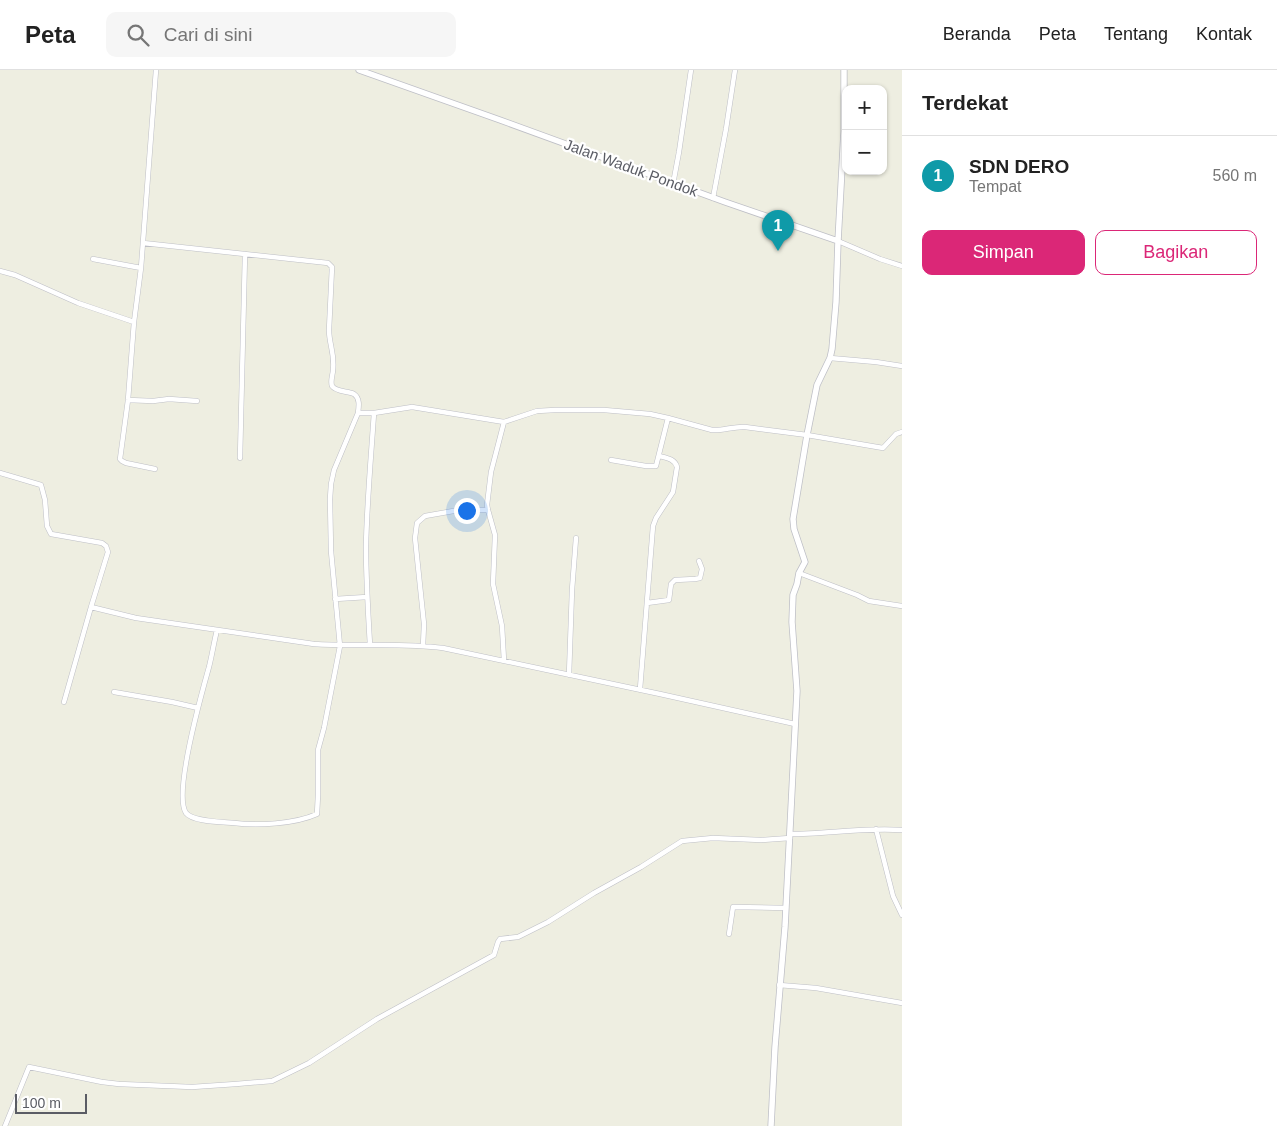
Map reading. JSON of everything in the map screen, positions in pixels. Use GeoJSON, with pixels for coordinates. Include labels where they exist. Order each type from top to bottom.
{"type":"FeatureCollection","features":[{"type":"Feature","properties":{"kind":"street"},"geometry":{"type":"LineString","coordinates":[[155,468],[121,460],[120,454],[128,400],[134,322],[141,268],[156,70]]}},
{"type":"Feature","properties":{"kind":"street","name":"Jalan Waduk Pondok"},"geometry":{"type":"LineString","coordinates":[[359,70],[673,184],[838,241],[902,266]]}},
{"type":"Feature","properties":{"kind":"street"},"geometry":{"type":"LineString","coordinates":[[673,184],[691,70]]}},
{"type":"Feature","properties":{"kind":"street"},"geometry":{"type":"LineString","coordinates":[[713,198],[735,70]]}},
{"type":"Feature","properties":{"kind":"street"},"geometry":{"type":"LineString","coordinates":[[771,1126],[779,986],[786,908],[797,691],[792,610],[793,595],[799,573],[805,562],[794,529],[793,519],[817,385],[830,358],[836,302],[844,131],[844,70]]}},
{"type":"Feature","properties":{"kind":"street"},"geometry":{"type":"LineString","coordinates":[[143,243],[328,263],[332,268],[329,335],[334,355],[331,383],[336,389],[352,392],[357,395],[359,404],[358,413],[334,470],[331,484],[331,551],[340,646],[318,750],[317,814],[314,816],[282,823],[242,824],[208,821],[191,817],[185,810],[182,795],[184,780],[198,708],[217,630]]}},
{"type":"Feature","properties":{"kind":"street"},"geometry":{"type":"LineString","coordinates":[[240,458],[245,254]]}},
{"type":"Feature","properties":{"kind":"street"},"geometry":{"type":"LineString","coordinates":[[93,259],[141,268]]}},
{"type":"Feature","properties":{"kind":"street"},"geometry":{"type":"LineString","coordinates":[[0,271],[78,303],[134,322]]}},
{"type":"Feature","properties":{"kind":"street"},"geometry":{"type":"LineString","coordinates":[[830,358],[902,366]]}},
{"type":"Feature","properties":{"kind":"street"},"geometry":{"type":"LineString","coordinates":[[128,400],[147,401],[169,398],[197,401]]}},
{"type":"Feature","properties":{"kind":"street"},"geometry":{"type":"LineString","coordinates":[[358,413],[422,407],[434,411],[504,422],[531,413],[555,410],[604,410],[650,414],[716,430],[738,426],[883,448],[896,434],[902,432]]}},
{"type":"Feature","properties":{"kind":"street"},"geometry":{"type":"LineString","coordinates":[[370,645],[367,597],[367,536],[374,413]]}},
{"type":"Feature","properties":{"kind":"street"},"geometry":{"type":"LineString","coordinates":[[611,460],[654,467],[658,465],[668,418]]}},
{"type":"Feature","properties":{"kind":"street"},"geometry":{"type":"LineString","coordinates":[[504,422],[491,472],[488,510],[495,535],[493,570],[502,626],[504,661]]}},
{"type":"Feature","properties":{"kind":"street"},"geometry":{"type":"LineString","coordinates":[[640,689],[653,526],[673,492],[677,467],[673,460],[659,456]]}},
{"type":"Feature","properties":{"kind":"street"},"geometry":{"type":"LineString","coordinates":[[0,473],[41,486],[44,494],[46,526],[51,534],[102,543],[108,548],[64,702]]}},
{"type":"Feature","properties":{"kind":"street"},"geometry":{"type":"LineString","coordinates":[[423,646],[424,624],[415,538],[417,523],[425,516],[459,510],[488,510]]}},
{"type":"Feature","properties":{"kind":"street"},"geometry":{"type":"LineString","coordinates":[[570,675],[572,590],[576,538]]}},
{"type":"Feature","properties":{"kind":"street"},"geometry":{"type":"LineString","coordinates":[[647,603],[670,600],[671,584],[675,580],[695,580],[700,578],[702,572],[699,561]]}},
{"type":"Feature","properties":{"kind":"street"},"geometry":{"type":"LineString","coordinates":[[799,573],[869,601],[902,606]]}},
{"type":"Feature","properties":{"kind":"street"},"geometry":{"type":"LineString","coordinates":[[335,599],[367,597]]}},
{"type":"Feature","properties":{"kind":"street"},"geometry":{"type":"LineString","coordinates":[[91,607],[136,618],[273,639],[340,646],[423,646],[443,648],[795,724]]}},
{"type":"Feature","properties":{"kind":"street"},"geometry":{"type":"LineString","coordinates":[[114,692],[198,708]]}},
{"type":"Feature","properties":{"kind":"street"},"geometry":{"type":"LineString","coordinates":[[876,829],[893,896],[902,915]]}},
{"type":"Feature","properties":{"kind":"street"},"geometry":{"type":"LineString","coordinates":[[6,1126],[29,1067],[102,1082],[127,1085],[192,1087],[272,1080],[309,1063],[377,1019],[494,955],[500,939],[518,937],[548,922],[594,893],[641,868],[679,843],[688,840],[713,838],[761,840],[876,829],[902,830]]}},
{"type":"Feature","properties":{"kind":"street"},"geometry":{"type":"LineString","coordinates":[[729,934],[734,907],[786,908]]}},
{"type":"Feature","properties":{"kind":"street"},"geometry":{"type":"LineString","coordinates":[[779,986],[816,988],[902,1003]]}},
{"type":"Feature","properties":{"kind":"place","name":"SDN DERO"},"geometry":{"type":"Point","coordinates":[778,251]}}]}
